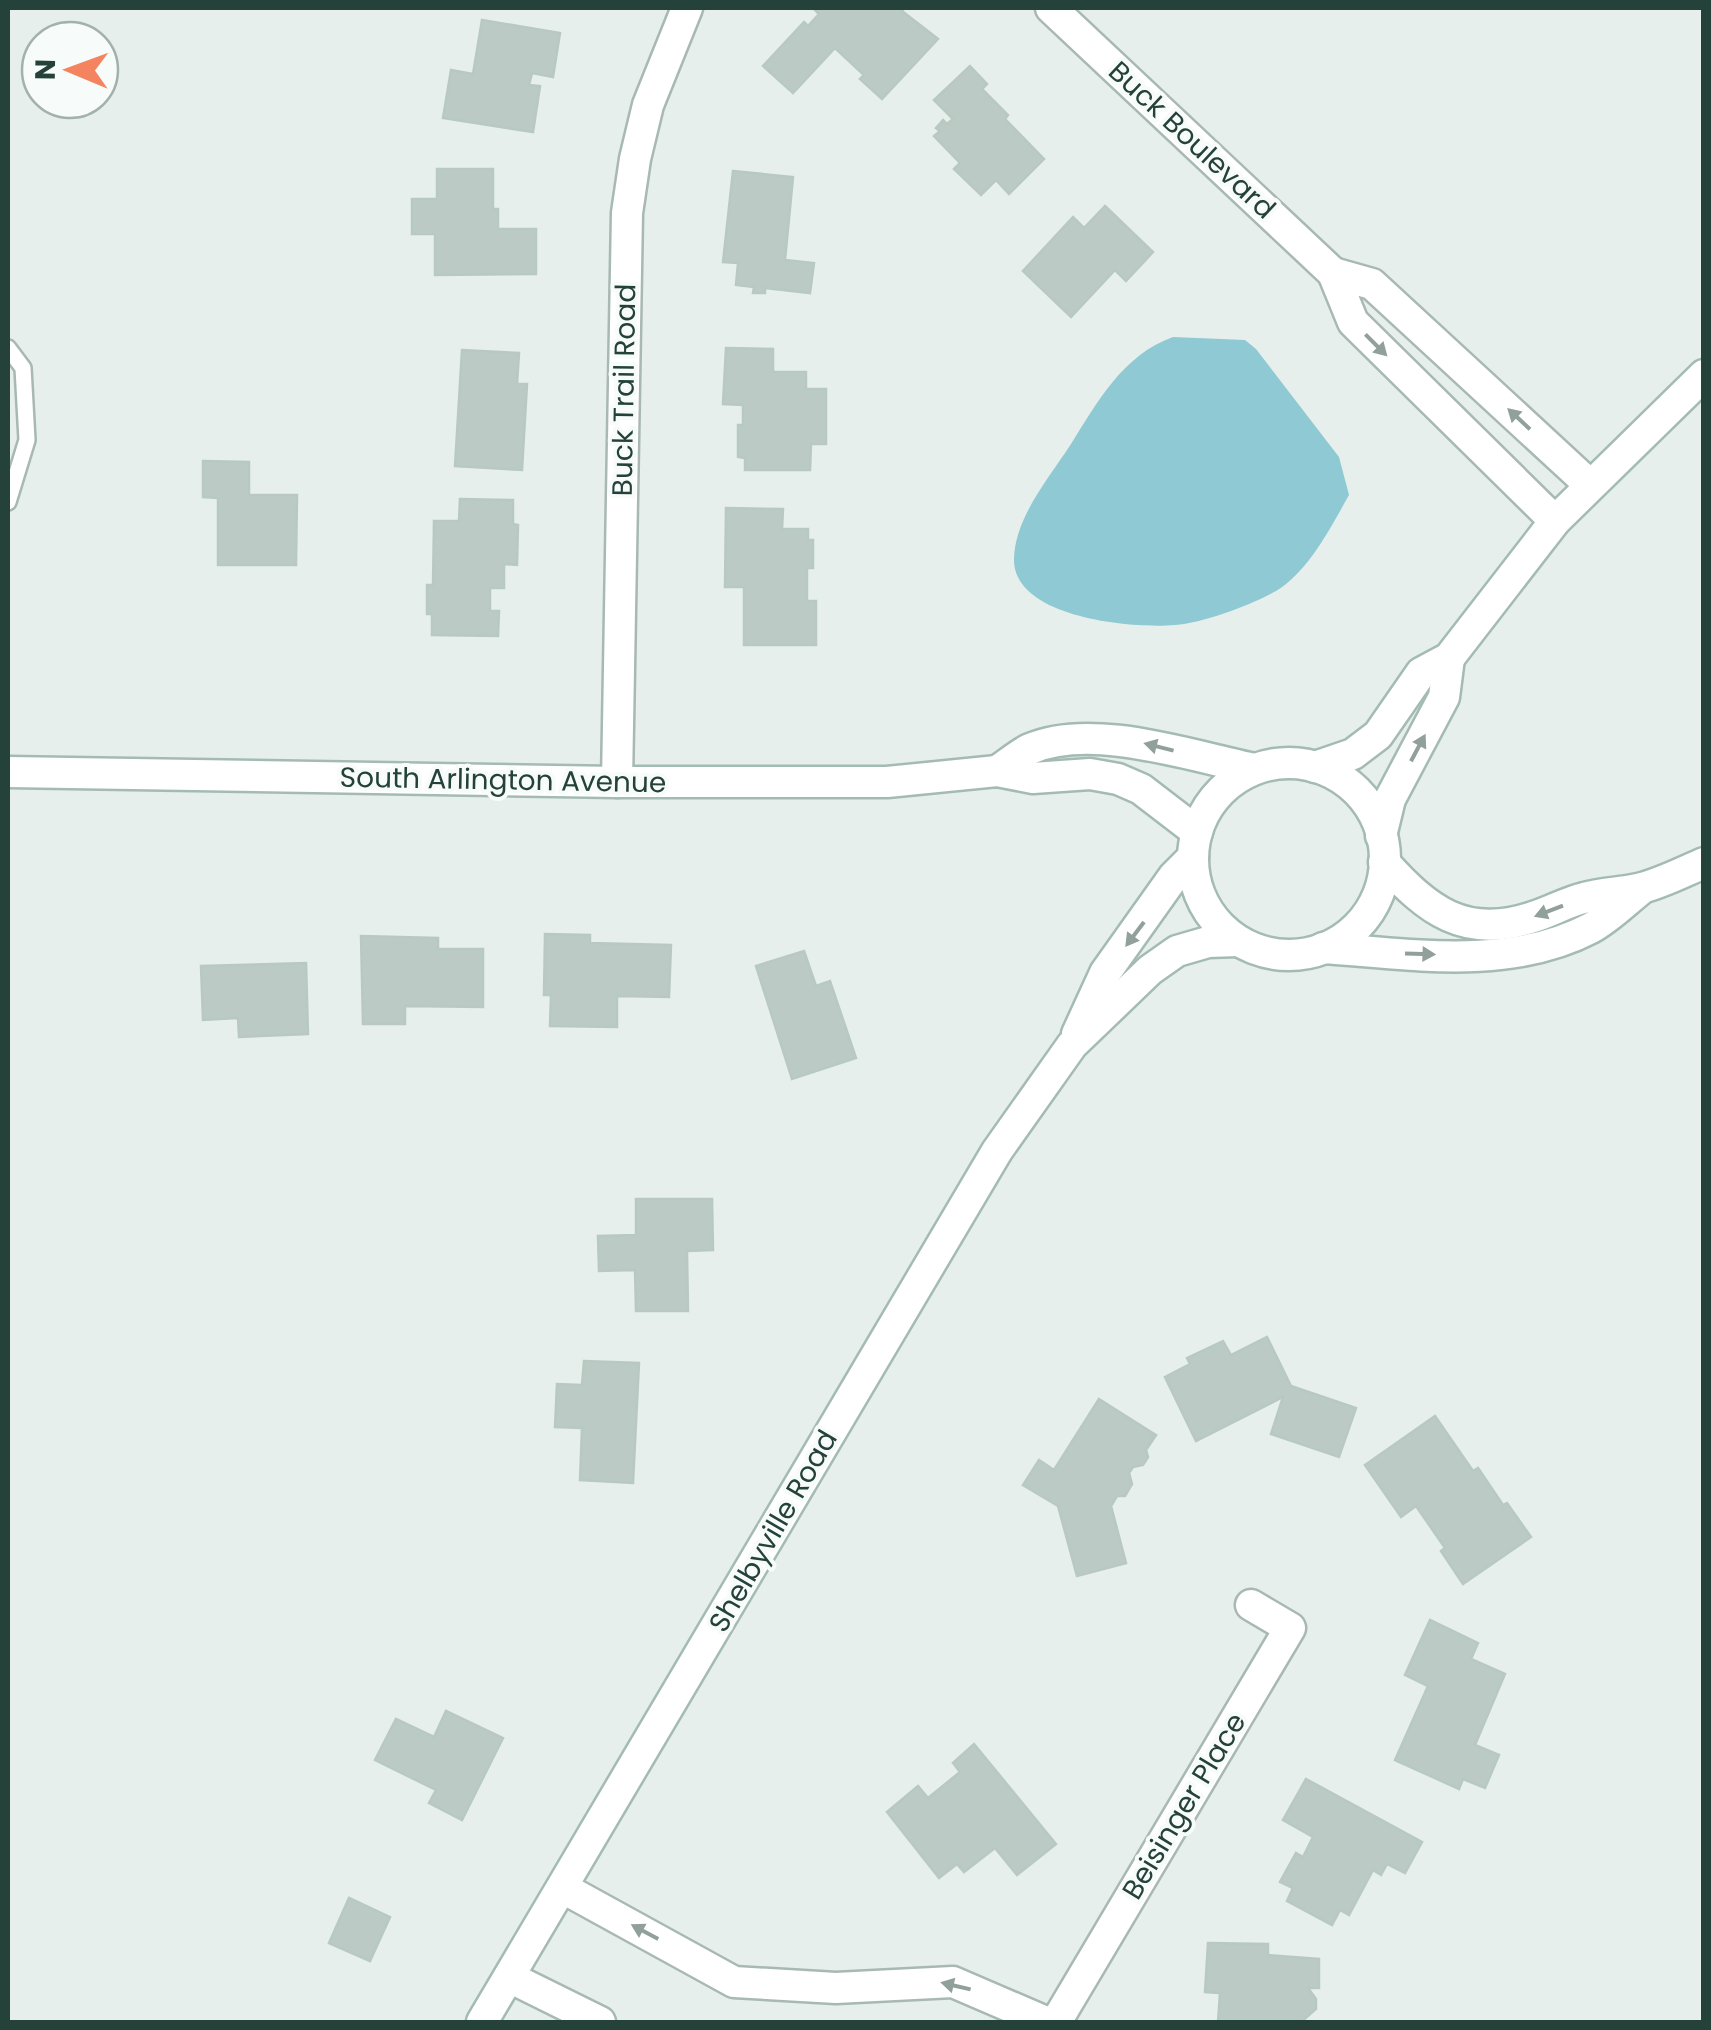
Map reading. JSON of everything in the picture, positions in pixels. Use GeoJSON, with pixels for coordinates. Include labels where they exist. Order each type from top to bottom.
{"type":"FeatureCollection","features":[{"type":"Feature","properties":{"kind":"main road","name":"Buck Trail Road"},"geometry":{"type":"LineString","coordinates":[[617,782],[627,213],[634,159],[648,105],[687,8]]}},
{"type":"Feature","properties":{"kind":"main road","name":"Buck Boulevard"},"geometry":{"type":"LineString","coordinates":[[1052,8],[1333,274],[1353,322],[1554,520]]}},
{"type":"Feature","properties":{"kind":"main road","name":"Buck Boulevard"},"geometry":{"type":"LineString","coordinates":[[1333,274],[1372,284],[1590,485]]}},
{"type":"Feature","properties":{"kind":"main road"},"geometry":{"type":"LineString","coordinates":[[1315,767],[1353,754],[1378,735],[1422,673],[1449,658],[1554,520],[1704,376]]}},
{"type":"Feature","properties":{"kind":"main road"},"geometry":{"type":"LineString","coordinates":[[1323,948],[1345,936],[1370,909],[1380,886],[1390,800],[1444,697],[1449,658]]}},
{"type":"Feature","properties":{"kind":"main road","name":"South Arlington Avenue"},"geometry":{"type":"LineString","coordinates":[[997,771],[1031,748],[1094,739],[1146,744],[1254,769]]}},
{"type":"Feature","properties":{"kind":"main road"},"geometry":{"type":"LineString","coordinates":[[1072,1045],[1105,973],[1195,844],[1207,809],[1222,789],[1254,769],[1278,764],[1315,767],[1338,777],[1358,793],[1372,813],[1383,849],[1420,900],[1433,910],[1476,924],[1511,923],[1582,898],[1643,888],[1704,863]]}},
{"type":"Feature","properties":{"kind":"main road","name":"South Arlington Avenue"},"geometry":{"type":"LineString","coordinates":[[8,772],[617,782],[887,782],[997,771],[1033,778],[1078,774],[1118,779],[1150,795],[1195,844]]}},
{"type":"Feature","properties":{"kind":"main road"},"geometry":{"type":"LineString","coordinates":[[1195,844],[1196,882],[1204,905],[1220,925],[1238,941],[1286,955],[1323,948],[1486,957],[1514,953],[1595,926],[1643,888]]}},
{"type":"Feature","properties":{"kind":"main road"},"geometry":{"type":"LineString","coordinates":[[1072,1045],[1150,970],[1177,950],[1208,942],[1238,941]]}},
{"type":"Feature","properties":{"kind":"main road","name":"Shelbyville Road"},"geometry":{"type":"LineString","coordinates":[[482,2022],[996,1150],[1072,1045]]}},
{"type":"Feature","properties":{"kind":"main road","name":"Beisinger Place"},"geometry":{"type":"LineString","coordinates":[[1056,2022],[1290,1628],[1251,1606]]}},
{"type":"Feature","properties":{"kind":"main road"},"geometry":{"type":"LineString","coordinates":[[563,1888],[734,1982],[836,1988],[953,1982],[1046,2022]]}},
{"type":"Feature","properties":{"kind":"main road"},"geometry":{"type":"LineString","coordinates":[[509,1977],[600,2022]]}},
{"type":"Feature","properties":{"kind":"lane"},"geometry":{"type":"LineString","coordinates":[[8,348],[23,368],[27,440],[8,502]]}},
{"type":"Feature","properties":{"kind":"water"},"geometry":{"type":"Polygon","coordinates":[[[1173,337],[1245,340],[1256,349],[1339,457],[1349,495],[1318,548],[1288,583],[1240,607],[1199,621],[1156,626],[1105,621],[1053,607],[1033,595],[1019,579],[1014,559],[1020,528],[1044,484],[1113,381],[1140,355],[1173,337]]]}},
{"type":"Feature","properties":{"kind":"building"},"geometry":{"type":"Polygon","coordinates":[[[904,8],[902,11],[938,39],[882,99],[860,79],[864,75],[835,48],[793,93],[763,66],[804,22],[808,26],[819,14],[815,10],[904,8]]]}},
{"type":"Feature","properties":{"kind":"building"},"geometry":{"type":"Polygon","coordinates":[[[482,20],[560,33],[553,77],[532,73],[529,85],[540,86],[533,132],[443,118],[451,70],[473,74],[482,20]]]}},
{"type":"Feature","properties":{"kind":"building"},"geometry":{"type":"Polygon","coordinates":[[[970,66],[987,84],[982,89],[1008,115],[1005,119],[1044,159],[1009,194],[996,180],[981,195],[954,169],[960,163],[934,136],[943,120],[947,124],[953,119],[934,100],[970,66]]]}},
{"type":"Feature","properties":{"kind":"building"},"geometry":{"type":"Polygon","coordinates":[[[437,169],[493,169],[493,209],[498,209],[498,229],[536,229],[536,274],[435,275],[435,234],[412,234],[412,199],[437,199],[437,169]]]}},
{"type":"Feature","properties":{"kind":"building"},"geometry":{"type":"Polygon","coordinates":[[[733,171],[793,177],[785,260],[814,263],[810,293],[765,288],[765,293],[753,293],[754,287],[736,285],[738,263],[723,262],[733,171]]]}},
{"type":"Feature","properties":{"kind":"building"},"geometry":{"type":"Polygon","coordinates":[[[1105,206],[1153,252],[1126,281],[1115,270],[1071,317],[1023,271],[1073,217],[1084,228],[1105,206]]]}},
{"type":"Feature","properties":{"kind":"building"},"geometry":{"type":"Polygon","coordinates":[[[726,348],[773,349],[773,372],[806,372],[806,389],[826,389],[826,444],[811,444],[810,470],[745,470],[745,458],[738,457],[738,425],[743,425],[743,405],[723,404],[726,348]]]}},
{"type":"Feature","properties":{"kind":"building"},"geometry":{"type":"Polygon","coordinates":[[[462,350],[519,353],[517,384],[527,384],[522,470],[455,466],[462,350]]]}},
{"type":"Feature","properties":{"kind":"building"},"geometry":{"type":"Polygon","coordinates":[[[203,461],[249,462],[249,495],[297,495],[296,565],[218,565],[218,498],[203,497],[203,461]]]}},
{"type":"Feature","properties":{"kind":"building"},"geometry":{"type":"Polygon","coordinates":[[[460,499],[513,500],[513,524],[518,525],[517,565],[504,564],[504,588],[490,588],[490,611],[499,611],[498,636],[432,635],[427,585],[433,585],[434,521],[459,521],[460,499]]]}},
{"type":"Feature","properties":{"kind":"building"},"geometry":{"type":"Polygon","coordinates":[[[726,508],[783,509],[782,529],[808,529],[808,540],[813,540],[813,568],[807,568],[807,601],[816,601],[816,645],[744,645],[744,587],[725,587],[726,508]]]}},
{"type":"Feature","properties":{"kind":"building"},"geometry":{"type":"Polygon","coordinates":[[[545,934],[590,935],[590,943],[671,945],[669,997],[617,996],[617,1027],[550,1026],[551,995],[544,995],[545,934]]]}},
{"type":"Feature","properties":{"kind":"building"},"geometry":{"type":"Polygon","coordinates":[[[361,936],[438,938],[438,949],[483,949],[483,1007],[405,1006],[405,1024],[363,1024],[361,936]]]}},
{"type":"Feature","properties":{"kind":"building"},"geometry":{"type":"Polygon","coordinates":[[[804,951],[816,986],[830,981],[856,1058],[792,1079],[756,966],[804,951]]]}},
{"type":"Feature","properties":{"kind":"building"},"geometry":{"type":"Polygon","coordinates":[[[306,963],[308,1034],[239,1037],[238,1018],[203,1020],[201,966],[306,963]]]}},
{"type":"Feature","properties":{"kind":"building"},"geometry":{"type":"Polygon","coordinates":[[[636,1199],[712,1199],[713,1250],[687,1251],[688,1311],[636,1311],[635,1270],[599,1271],[598,1236],[636,1235],[636,1199]]]}},
{"type":"Feature","properties":{"kind":"building"},"geometry":{"type":"Polygon","coordinates":[[[1267,1337],[1291,1386],[1356,1408],[1339,1457],[1271,1434],[1283,1397],[1196,1441],[1165,1377],[1190,1364],[1187,1358],[1223,1341],[1231,1355],[1267,1337]]]}},
{"type":"Feature","properties":{"kind":"building"},"geometry":{"type":"Polygon","coordinates":[[[584,1361],[639,1363],[633,1483],[580,1480],[582,1428],[555,1427],[557,1384],[582,1385],[584,1361]]]}},
{"type":"Feature","properties":{"kind":"building"},"geometry":{"type":"Polygon","coordinates":[[[1099,1399],[1156,1435],[1146,1450],[1148,1457],[1143,1465],[1133,1467],[1129,1473],[1132,1484],[1125,1496],[1117,1496],[1111,1506],[1126,1563],[1077,1576],[1058,1506],[1023,1485],[1039,1460],[1054,1470],[1099,1399]]]}},
{"type":"Feature","properties":{"kind":"building"},"geometry":{"type":"Polygon","coordinates":[[[1435,1416],[1473,1471],[1478,1468],[1531,1537],[1463,1584],[1441,1551],[1445,1548],[1416,1506],[1401,1517],[1365,1465],[1435,1416]]]}},
{"type":"Feature","properties":{"kind":"building"},"geometry":{"type":"Polygon","coordinates":[[[1430,1620],[1478,1643],[1471,1659],[1505,1674],[1475,1745],[1499,1755],[1485,1788],[1463,1779],[1459,1789],[1395,1760],[1428,1686],[1405,1675],[1430,1620]]]}},
{"type":"Feature","properties":{"kind":"building"},"geometry":{"type":"Polygon","coordinates":[[[446,1711],[503,1738],[462,1820],[429,1803],[436,1790],[375,1760],[396,1719],[434,1737],[446,1711]]]}},
{"type":"Feature","properties":{"kind":"building"},"geometry":{"type":"Polygon","coordinates":[[[974,1744],[1056,1844],[1017,1875],[995,1848],[964,1872],[957,1864],[939,1878],[887,1812],[918,1786],[928,1798],[960,1772],[953,1763],[974,1744]]]}},
{"type":"Feature","properties":{"kind":"building"},"geometry":{"type":"Polygon","coordinates":[[[1306,1779],[1422,1842],[1405,1873],[1387,1864],[1381,1875],[1373,1870],[1349,1915],[1340,1910],[1332,1925],[1287,1901],[1293,1888],[1280,1882],[1296,1853],[1303,1857],[1313,1837],[1283,1820],[1306,1779]]]}},
{"type":"Feature","properties":{"kind":"building"},"geometry":{"type":"Polygon","coordinates":[[[349,1898],[390,1917],[370,1961],[329,1943],[349,1898]]]}},
{"type":"Feature","properties":{"kind":"building"},"geometry":{"type":"Polygon","coordinates":[[[1208,1943],[1268,1944],[1268,1955],[1319,1959],[1319,1988],[1308,1988],[1316,1999],[1316,2009],[1301,2022],[1218,2022],[1220,1993],[1205,1992],[1208,1943]]]}}]}
